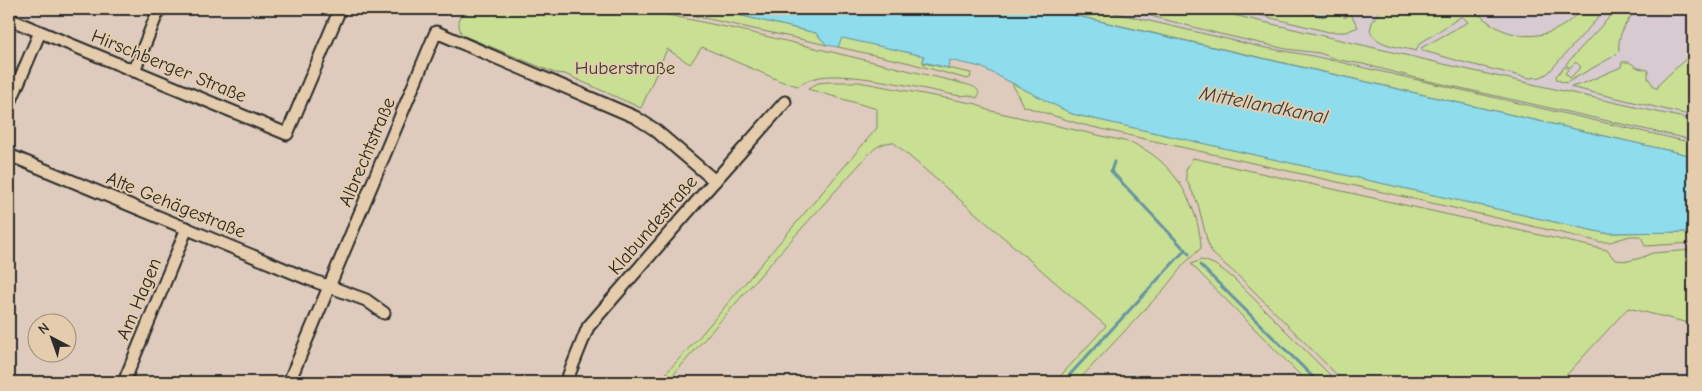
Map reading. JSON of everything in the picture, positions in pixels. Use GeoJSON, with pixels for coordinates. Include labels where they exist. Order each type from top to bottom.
{"type":"FeatureCollection","features":[{"type":"Feature","properties":{"kind":"street"},"geometry":{"type":"LineString","coordinates":[[134,71],[159,9]]}},
{"type":"Feature","properties":{"kind":"street","name":"Hirschberger Straße"},"geometry":{"type":"LineString","coordinates":[[9,19],[287,134],[340,9]]}},
{"type":"Feature","properties":{"kind":"street"},"geometry":{"type":"LineString","coordinates":[[9,105],[40,32]]}},
{"type":"Feature","properties":{"kind":"street","name":"Albrechtstraße"},"geometry":{"type":"LineString","coordinates":[[289,382],[436,32],[635,117],[654,129],[715,181]]}},
{"type":"Feature","properties":{"kind":"street","name":"Klabundestraße"},"geometry":{"type":"LineString","coordinates":[[566,382],[588,327],[785,102]]}},
{"type":"Feature","properties":{"kind":"street","name":"Alte Gehägestraße"},"geometry":{"type":"LineString","coordinates":[[9,155],[329,286]]}},
{"type":"Feature","properties":{"kind":"street","name":"Am Hagen"},"geometry":{"type":"LineString","coordinates":[[124,382],[187,228]]}},
{"type":"Feature","properties":{"kind":"street"},"geometry":{"type":"LineString","coordinates":[[329,286],[366,300],[384,313]]}},
{"type":"Feature","properties":{"kind":"shaded area"},"geometry":{"type":"Polygon","coordinates":[[[1047,9],[1693,9],[1693,156],[1133,29],[1047,9]]]}},
{"type":"Feature","properties":{"kind":"green space","name":"Huberstraße"},"geometry":{"type":"Polygon","coordinates":[[[462,9],[639,9],[740,30],[965,84],[976,88],[979,92],[977,98],[969,95],[960,96],[884,81],[842,76],[825,76],[808,80],[798,86],[783,82],[702,47],[690,64],[667,49],[641,108],[565,74],[555,73],[462,35],[459,29],[459,22],[462,9]]]}},
{"type":"Feature","properties":{"kind":"green space"},"geometry":{"type":"Polygon","coordinates":[[[663,9],[712,9],[816,33],[827,45],[663,9]]]}},
{"type":"Feature","properties":{"kind":"green space"},"geometry":{"type":"Polygon","coordinates":[[[1047,9],[1098,9],[1261,47],[1313,56],[1693,143],[1693,156],[1047,9]]]}},
{"type":"Feature","properties":{"kind":"green space"},"geometry":{"type":"Polygon","coordinates":[[[1124,9],[1212,10],[1693,120],[1693,140],[1420,79],[1363,64],[1339,60],[1319,53],[1286,49],[1220,34],[1124,9]]]}},
{"type":"Feature","properties":{"kind":"green space"},"geometry":{"type":"Polygon","coordinates":[[[1243,9],[1288,9],[1324,17],[1331,9],[1337,9],[1345,18],[1350,13],[1358,27],[1346,32],[1329,32],[1247,12],[1243,9]]]}},
{"type":"Feature","properties":{"kind":"green space"},"geometry":{"type":"Polygon","coordinates":[[[1382,9],[1474,9],[1499,29],[1513,34],[1528,36],[1556,29],[1569,21],[1581,9],[1606,9],[1548,73],[1541,77],[1529,78],[1466,63],[1424,51],[1421,48],[1468,22],[1462,16],[1419,44],[1416,51],[1383,43],[1370,30],[1373,20],[1382,9]]]}},
{"type":"Feature","properties":{"kind":"green space"},"geometry":{"type":"Polygon","coordinates":[[[1617,9],[1637,9],[1624,28],[1620,39],[1619,51],[1614,56],[1566,83],[1557,80],[1556,76],[1565,66],[1568,70],[1565,73],[1570,78],[1581,67],[1576,62],[1569,68],[1566,64],[1617,9]]]}},
{"type":"Feature","properties":{"kind":"green space"},"geometry":{"type":"Polygon","coordinates":[[[841,37],[924,56],[923,63],[971,73],[970,78],[967,79],[910,63],[838,47],[841,37]]]}},
{"type":"Feature","properties":{"kind":"green space"},"geometry":{"type":"Polygon","coordinates":[[[1693,52],[1693,116],[1570,87],[1582,84],[1621,67],[1622,62],[1629,62],[1638,68],[1648,70],[1648,78],[1655,88],[1658,88],[1659,84],[1693,52]]]}},
{"type":"Feature","properties":{"kind":"green space"},"geometry":{"type":"Polygon","coordinates":[[[859,82],[977,104],[987,110],[1133,143],[1151,153],[1163,163],[1180,184],[1193,209],[1200,235],[1201,248],[1184,264],[1165,288],[1077,382],[1055,382],[1106,326],[893,142],[885,143],[868,155],[667,382],[658,382],[700,336],[877,128],[877,109],[808,89],[818,83],[859,82]]]}},
{"type":"Feature","properties":{"kind":"green space"},"geometry":{"type":"Polygon","coordinates":[[[1012,83],[1072,114],[1604,233],[1693,232],[1693,243],[1645,246],[1641,236],[1630,236],[1610,242],[1601,242],[1080,124],[1023,106],[1012,83]]]}},
{"type":"Feature","properties":{"kind":"green space"},"geometry":{"type":"Polygon","coordinates":[[[1193,158],[1607,250],[1615,260],[1628,261],[1652,253],[1693,250],[1693,324],[1628,308],[1560,382],[1344,382],[1244,281],[1212,253],[1198,204],[1186,179],[1186,170],[1193,158]]]}},
{"type":"Feature","properties":{"kind":"green space"},"geometry":{"type":"Polygon","coordinates":[[[1201,260],[1214,264],[1233,278],[1337,382],[1307,382],[1191,264],[1201,260]]]}},
{"type":"Feature","properties":{"kind":"water","name":"Mittellandkanal"},"geometry":{"type":"Polygon","coordinates":[[[712,9],[1047,9],[1693,156],[1693,232],[1604,233],[1072,114],[981,67],[949,60],[948,68],[923,62],[924,56],[842,38],[838,47],[827,45],[816,33],[712,9]]]}},
{"type":"Feature","properties":{"kind":"water"},"geometry":{"type":"Polygon","coordinates":[[[1294,9],[1329,9],[1323,15],[1294,9]]]}},
{"type":"Feature","properties":{"kind":"waterway"},"geometry":{"type":"LineString","coordinates":[[1114,162],[1111,171],[1189,254]]}},
{"type":"Feature","properties":{"kind":"waterway"},"geometry":{"type":"LineString","coordinates":[[1063,382],[1186,249]]}},
{"type":"Feature","properties":{"kind":"waterway"},"geometry":{"type":"LineString","coordinates":[[1200,265],[1318,382]]}}]}
